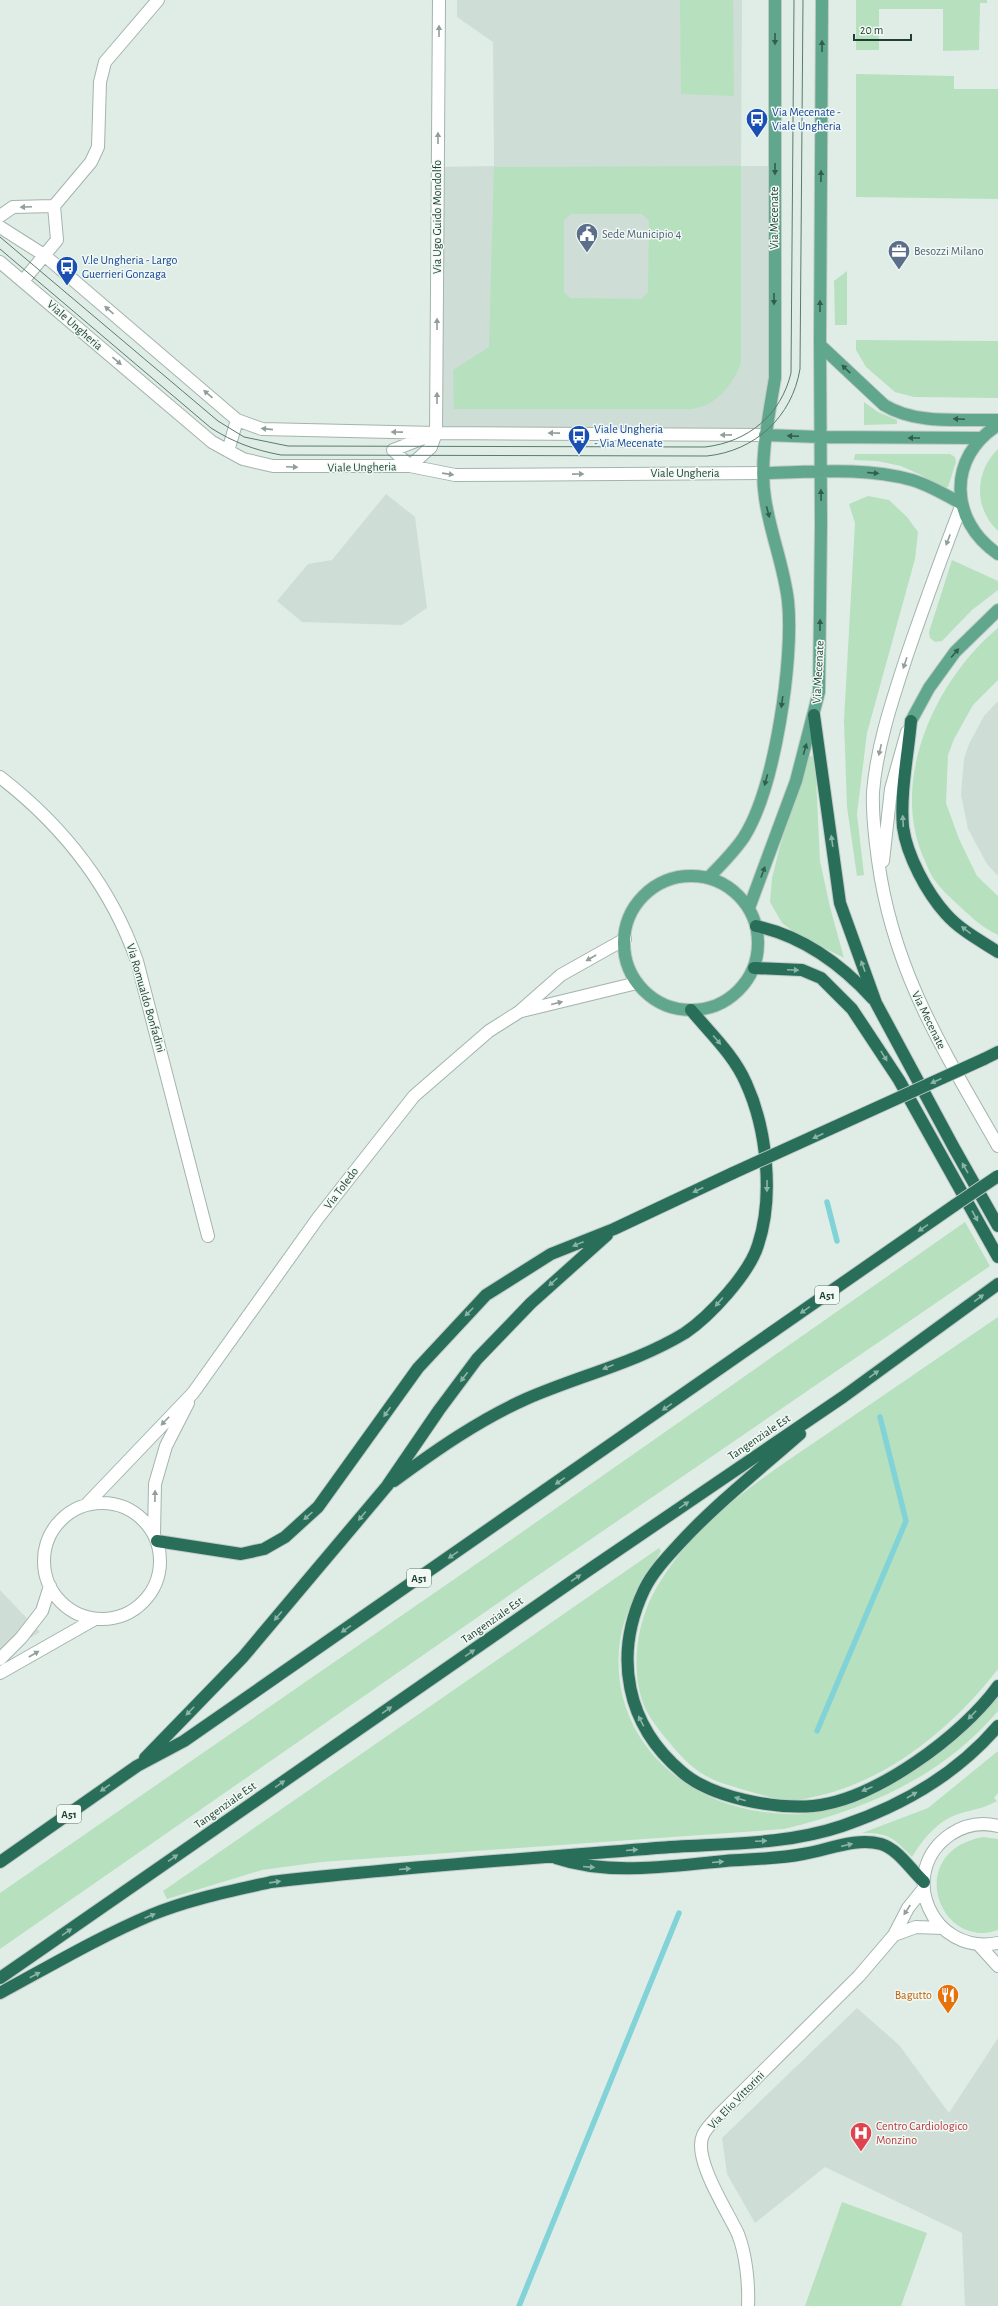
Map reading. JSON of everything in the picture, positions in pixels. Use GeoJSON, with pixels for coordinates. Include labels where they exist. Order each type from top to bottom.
{"type":"FeatureCollection","features":[{"type":"Feature","properties":{"kind":"highway"},"geometry":{"type":"LineString","coordinates":[[814,715],[840,903],[876,1003],[998,1226]]}},
{"type":"Feature","properties":{"kind":"highway"},"geometry":{"type":"LineString","coordinates":[[912,721],[903,808],[904,828],[909,854],[946,915],[970,934],[998,952]]}},
{"type":"Feature","properties":{"kind":"highway"},"geometry":{"type":"LineString","coordinates":[[756,926],[778,931],[830,960],[852,977],[876,1003]]}},
{"type":"Feature","properties":{"kind":"highway"},"geometry":{"type":"LineString","coordinates":[[754,968],[802,970],[821,978],[852,1009],[899,1080],[998,1257]]}},
{"type":"Feature","properties":{"kind":"highway"},"geometry":{"type":"LineString","coordinates":[[387,1486],[481,1422],[526,1399],[648,1352],[685,1332],[715,1307],[740,1279],[758,1246],[764,1220],[768,1184],[761,1135],[755,1108],[746,1082],[725,1049],[691,1010]]}},
{"type":"Feature","properties":{"kind":"highway"},"geometry":{"type":"LineString","coordinates":[[156,1538],[241,1554],[264,1549],[285,1537],[318,1507],[418,1368],[486,1295],[551,1254],[614,1229],[998,1052]]}},
{"type":"Feature","properties":{"kind":"highway","name":"A51"},"geometry":{"type":"LineString","coordinates":[[0,1862],[137,1766],[190,1736],[998,1176]]}},
{"type":"Feature","properties":{"kind":"highway"},"geometry":{"type":"LineString","coordinates":[[137,1766],[243,1658],[387,1486],[439,1410],[477,1359],[531,1303],[614,1229]]}},
{"type":"Feature","properties":{"kind":"highway","name":"Tangenziale Est"},"geometry":{"type":"LineString","coordinates":[[0,1978],[574,1580],[843,1397],[998,1284]]}},
{"type":"Feature","properties":{"kind":"highway"},"geometry":{"type":"LineString","coordinates":[[843,1397],[702,1518],[667,1556],[644,1589],[630,1629],[627,1663],[630,1692],[640,1721],[659,1750],[683,1773],[716,1791],[745,1800],[780,1806],[815,1806],[846,1798],[877,1785],[915,1763],[957,1730],[998,1686]]}},
{"type":"Feature","properties":{"kind":"highway"},"geometry":{"type":"LineString","coordinates":[[0,1993],[107,1936],[146,1918],[212,1895],[271,1882],[689,1845],[784,1840],[840,1827],[887,1809],[940,1778],[988,1737],[998,1726]]}},
{"type":"Feature","properties":{"kind":"highway"},"geometry":{"type":"LineString","coordinates":[[551,1857],[579,1866],[654,1868],[803,1854],[854,1843],[869,1842],[883,1845],[894,1851],[924,1885]]}},
{"type":"Feature","properties":{"kind":"main road","name":"Via Mecenate"},"geometry":{"type":"LineString","coordinates":[[708,878],[726,860],[744,836],[756,811],[776,742],[787,664],[788,602],[779,551],[765,498],[766,435],[775,378],[775,0]]}},
{"type":"Feature","properties":{"kind":"main road","name":"Via Mecenate"},"geometry":{"type":"LineString","coordinates":[[749,908],[796,781],[819,692],[822,0]]}},
{"type":"Feature","properties":{"kind":"main road"},"geometry":{"type":"LineString","coordinates":[[820,345],[884,405],[893,410],[912,417],[998,420]]}},
{"type":"Feature","properties":{"kind":"main road","name":"Via Mecenate"},"geometry":{"type":"LineString","coordinates":[[998,425],[981,438],[972,450],[964,467],[961,485],[962,504],[968,522],[984,544],[998,554]]}},
{"type":"Feature","properties":{"kind":"main road"},"geometry":{"type":"LineString","coordinates":[[766,435],[820,437],[981,438]]}},
{"type":"Feature","properties":{"kind":"main road"},"geometry":{"type":"LineString","coordinates":[[765,473],[865,472],[891,475],[913,480],[962,504]]}},
{"type":"Feature","properties":{"kind":"main road","name":"Via Mecenate"},"geometry":{"type":"LineString","coordinates":[[912,721],[929,688],[955,652],[998,610]]}},
{"type":"Feature","properties":{"kind":"main road"},"geometry":{"type":"LineString","coordinates":[[680,877],[708,878],[724,885],[738,895],[749,908],[756,926],[758,952],[754,968],[747,981],[732,997],[712,1007],[691,1010],[676,1008],[661,1003],[637,983],[627,962],[624,939],[632,912],[642,897],[655,887],[680,877]]}},
{"type":"Feature","properties":{"kind":"street"},"geometry":{"type":"LineString","coordinates":[[23,281],[57,240],[54,206],[91,162],[98,147],[100,82],[105,62],[158,0]]}},
{"type":"Feature","properties":{"kind":"street","name":"Via Ugo Guido Mondolfo"},"geometry":{"type":"LineString","coordinates":[[436,433],[439,0]]}},
{"type":"Feature","properties":{"kind":"street"},"geometry":{"type":"LineString","coordinates":[[0,216],[13,207],[54,206]]}},
{"type":"Feature","properties":{"kind":"street"},"geometry":{"type":"LineString","coordinates":[[0,227],[44,255],[237,420],[262,429],[436,433],[766,435]]}},
{"type":"Feature","properties":{"kind":"street","name":"Viale Ungheria"},"geometry":{"type":"LineString","coordinates":[[0,262],[212,442],[243,459],[273,466],[410,466],[455,475],[765,473]]}},
{"type":"Feature","properties":{"kind":"street"},"geometry":{"type":"LineString","coordinates":[[228,450],[237,420]]}},
{"type":"Feature","properties":{"kind":"street"},"geometry":{"type":"LineString","coordinates":[[436,433],[431,447],[410,466],[393,450],[436,433]]}},
{"type":"Feature","properties":{"kind":"street","name":"Via Mecenate"},"geometry":{"type":"LineString","coordinates":[[962,504],[933,581],[891,704],[878,758],[873,793],[874,831],[881,884],[890,926],[904,967],[921,1006],[998,1146]]}},
{"type":"Feature","properties":{"kind":"street","name":"Via Mecenate"},"geometry":{"type":"LineString","coordinates":[[881,884],[891,789],[900,752],[912,721]]}},
{"type":"Feature","properties":{"kind":"street","name":"Via Romualdo Bonfadini"},"geometry":{"type":"LineString","coordinates":[[0,778],[47,817],[71,845],[89,868],[131,942],[208,1236]]}},
{"type":"Feature","properties":{"kind":"street"},"geometry":{"type":"LineString","coordinates":[[519,1012],[561,975],[624,939]]}},
{"type":"Feature","properties":{"kind":"street"},"geometry":{"type":"LineString","coordinates":[[519,1012],[637,983]]}},
{"type":"Feature","properties":{"kind":"street","name":"Via Toledo"},"geometry":{"type":"LineString","coordinates":[[193,1393],[318,1218],[414,1096],[489,1031],[519,1012]]}},
{"type":"Feature","properties":{"kind":"street"},"geometry":{"type":"LineString","coordinates":[[86,1505],[193,1393]]}},
{"type":"Feature","properties":{"kind":"street"},"geometry":{"type":"LineString","coordinates":[[156,1538],[142,1519],[126,1508],[106,1503],[86,1505],[74,1510],[64,1518],[48,1539],[44,1566],[50,1586],[58,1598],[68,1608],[81,1615],[95,1619],[108,1619],[121,1616],[138,1607],[148,1598],[159,1574],[161,1561],[156,1538],[155,1484],[166,1446],[193,1393]]}},
{"type":"Feature","properties":{"kind":"street"},"geometry":{"type":"LineString","coordinates":[[0,1659],[21,1638],[42,1611],[50,1586]]}},
{"type":"Feature","properties":{"kind":"street"},"geometry":{"type":"LineString","coordinates":[[0,1673],[95,1619]]}},
{"type":"Feature","properties":{"kind":"street"},"geometry":{"type":"LineString","coordinates":[[995,1822],[966,1827],[946,1838],[931,1856],[924,1885],[926,1903],[931,1914],[942,1928],[956,1938],[979,1945],[998,1944]]}},
{"type":"Feature","properties":{"kind":"street"},"geometry":{"type":"LineString","coordinates":[[894,1935],[905,1912],[924,1885]]}},
{"type":"Feature","properties":{"kind":"street"},"geometry":{"type":"LineString","coordinates":[[894,1935],[916,1927],[942,1928]]}},
{"type":"Feature","properties":{"kind":"street","name":"Via Elio Vittorini"},"geometry":{"type":"LineString","coordinates":[[748,2306],[749,2284],[738,2235],[718,2196],[702,2158],[702,2136],[718,2116],[859,1976],[894,1935]]}},
{"type":"Feature","properties":{"kind":"street"},"geometry":{"type":"LineString","coordinates":[[979,1945],[994,1959],[998,1966]]}},
{"type":"Feature","properties":{"kind":"shaded area"},"geometry":{"type":"Polygon","coordinates":[[[457,0],[742,0],[741,166],[773,166],[773,377],[764,433],[438,431],[440,167],[494,166],[493,42],[457,17],[457,0]]]}},
{"type":"Feature","properties":{"kind":"shaded area"},"geometry":{"type":"Polygon","coordinates":[[[386,494],[415,517],[427,608],[402,625],[302,622],[277,601],[308,564],[332,560],[386,494]]]}},
{"type":"Feature","properties":{"kind":"shaded area"},"geometry":{"type":"Polygon","coordinates":[[[998,701],[998,876],[987,864],[968,829],[961,795],[964,759],[969,744],[984,716],[998,701]]]}},
{"type":"Feature","properties":{"kind":"shaded area"},"geometry":{"type":"Polygon","coordinates":[[[0,1590],[40,1632],[0,1657],[0,1590]]]}},
{"type":"Feature","properties":{"kind":"shaded area","name":"Centro Cardiologico Monzino"},"geometry":{"type":"Polygon","coordinates":[[[857,2008],[899,2045],[949,2113],[998,2038],[998,2306],[965,2306],[962,2233],[825,2167],[755,2223],[727,2174],[722,2138],[857,2008]]]}},
{"type":"Feature","properties":{"kind":"green space"},"geometry":{"type":"Polygon","coordinates":[[[680,0],[733,0],[734,96],[681,94],[680,0]]]}},
{"type":"Feature","properties":{"kind":"green space"},"geometry":{"type":"Polygon","coordinates":[[[856,0],[987,0],[987,3],[980,3],[979,50],[943,51],[943,9],[879,9],[879,50],[856,50],[856,0]]]}},
{"type":"Feature","properties":{"kind":"green space"},"geometry":{"type":"Polygon","coordinates":[[[856,74],[954,76],[954,89],[998,89],[998,199],[856,197],[856,74]]]}},
{"type":"Feature","properties":{"kind":"green space"},"geometry":{"type":"Polygon","coordinates":[[[741,166],[741,363],[728,387],[716,399],[701,407],[692,409],[454,409],[453,370],[489,347],[494,167],[741,166]],[[571,214],[564,220],[564,292],[570,298],[642,299],[648,292],[649,221],[642,214],[571,214]]]}},
{"type":"Feature","properties":{"kind":"green space"},"geometry":{"type":"Polygon","coordinates":[[[847,271],[847,325],[835,325],[834,281],[847,271]]]}},
{"type":"Feature","properties":{"kind":"green space"},"geometry":{"type":"Polygon","coordinates":[[[856,340],[998,341],[998,398],[914,397],[895,392],[866,367],[856,350],[856,340]]]}},
{"type":"Feature","properties":{"kind":"green space"},"geometry":{"type":"Polygon","coordinates":[[[864,402],[878,412],[897,420],[897,424],[864,425],[864,402]]]}},
{"type":"Feature","properties":{"kind":"green space"},"geometry":{"type":"Polygon","coordinates":[[[998,449],[998,531],[984,512],[980,490],[984,468],[998,449]]]}},
{"type":"Feature","properties":{"kind":"green space"},"geometry":{"type":"Polygon","coordinates":[[[855,454],[950,454],[955,457],[956,462],[948,487],[944,489],[923,476],[901,466],[877,461],[854,460],[855,454]]]}},
{"type":"Feature","properties":{"kind":"green space"},"geometry":{"type":"Polygon","coordinates":[[[868,496],[889,500],[907,517],[918,532],[915,559],[867,733],[857,814],[864,875],[857,876],[847,807],[844,720],[855,523],[849,504],[868,496]]]}},
{"type":"Feature","properties":{"kind":"green space"},"geometry":{"type":"Polygon","coordinates":[[[952,560],[998,581],[998,590],[972,610],[942,641],[935,642],[930,638],[929,632],[952,560]]]}},
{"type":"Feature","properties":{"kind":"green space"},"geometry":{"type":"Polygon","coordinates":[[[998,628],[998,680],[973,705],[954,739],[948,755],[946,803],[959,839],[977,876],[998,896],[998,935],[986,929],[970,916],[938,885],[925,861],[915,830],[912,799],[915,766],[924,734],[937,704],[955,675],[975,650],[998,628]]]}},
{"type":"Feature","properties":{"kind":"green space"},"geometry":{"type":"Polygon","coordinates":[[[809,756],[815,757],[820,861],[830,907],[844,958],[798,935],[782,923],[770,902],[772,878],[780,846],[809,756]]]}},
{"type":"Feature","properties":{"kind":"green space"},"geometry":{"type":"Polygon","coordinates":[[[965,1222],[990,1266],[521,1587],[0,1949],[0,1893],[495,1551],[965,1222]]]}},
{"type":"Feature","properties":{"kind":"green space"},"geometry":{"type":"Polygon","coordinates":[[[998,1317],[998,1669],[957,1715],[910,1754],[884,1770],[827,1794],[797,1800],[779,1799],[727,1785],[701,1773],[673,1747],[647,1712],[642,1700],[637,1674],[637,1646],[647,1606],[670,1567],[689,1542],[711,1520],[760,1480],[998,1317]]]}},
{"type":"Feature","properties":{"kind":"green space"},"geometry":{"type":"Polygon","coordinates":[[[659,1548],[661,1551],[634,1598],[624,1623],[619,1650],[620,1682],[627,1711],[640,1737],[658,1760],[680,1780],[706,1795],[734,1806],[783,1814],[808,1813],[843,1804],[869,1795],[916,1768],[957,1735],[998,1694],[998,1711],[976,1734],[953,1754],[928,1772],[901,1787],[845,1811],[784,1829],[321,1862],[262,1870],[167,1899],[163,1891],[659,1548]]]}},
{"type":"Feature","properties":{"kind":"green space"},"geometry":{"type":"Polygon","coordinates":[[[998,1751],[998,1793],[994,1798],[997,1801],[956,1815],[941,1823],[922,1842],[912,1857],[900,1845],[890,1838],[879,1834],[862,1833],[928,1808],[998,1751]]]}},
{"type":"Feature","properties":{"kind":"green space"},"geometry":{"type":"Polygon","coordinates":[[[983,1837],[998,1839],[998,1930],[977,1933],[960,1926],[946,1914],[938,1897],[937,1879],[943,1861],[958,1846],[983,1837]]]}},
{"type":"Feature","properties":{"kind":"green space"},"geometry":{"type":"Polygon","coordinates":[[[842,2202],[927,2233],[901,2306],[805,2306],[842,2202]]]}},
{"type":"Feature","properties":{"kind":"waterway"},"geometry":{"type":"LineString","coordinates":[[827,1202],[837,1241]]}},
{"type":"Feature","properties":{"kind":"waterway"},"geometry":{"type":"LineString","coordinates":[[817,1731],[906,1521],[880,1417]]}},
{"type":"Feature","properties":{"kind":"waterway"},"geometry":{"type":"LineString","coordinates":[[519,2306],[679,1913]]}},
{"type":"Feature","properties":{"kind":"tram line"},"geometry":{"type":"LineString","coordinates":[[0,237],[218,421],[244,437],[288,446],[705,447],[721,444],[748,432],[771,414],[786,388],[791,373],[794,0]]}},
{"type":"Feature","properties":{"kind":"tram line"},"geometry":{"type":"LineString","coordinates":[[0,249],[211,428],[244,445],[262,451],[281,455],[707,456],[724,453],[741,447],[755,439],[768,429],[780,416],[789,402],[796,386],[800,369],[803,0]]}},
{"type":"Feature","properties":{"kind":"place","name":"Via Mecenate - Viale Ungheria"},"geometry":{"type":"Point","coordinates":[757,138]}},
{"type":"Feature","properties":{"kind":"place","name":"Sede Municipio 4"},"geometry":{"type":"Point","coordinates":[587,254]}},
{"type":"Feature","properties":{"kind":"place","name":"Besozzi Milano"},"geometry":{"type":"Point","coordinates":[899,270]}},
{"type":"Feature","properties":{"kind":"place","name":"V.le Ungheria - Largo Guerrieri Gonzaga"},"geometry":{"type":"Point","coordinates":[67,286]}},
{"type":"Feature","properties":{"kind":"place","name":"Viale Ungheria - Via Mecenate"},"geometry":{"type":"Point","coordinates":[579,456]}},
{"type":"Feature","properties":{"kind":"place","name":"Bagutto"},"geometry":{"type":"Point","coordinates":[948,2014]}},
{"type":"Feature","properties":{"kind":"place","name":"Centro Cardiologico Monzino"},"geometry":{"type":"Point","coordinates":[861,2152]}}]}
